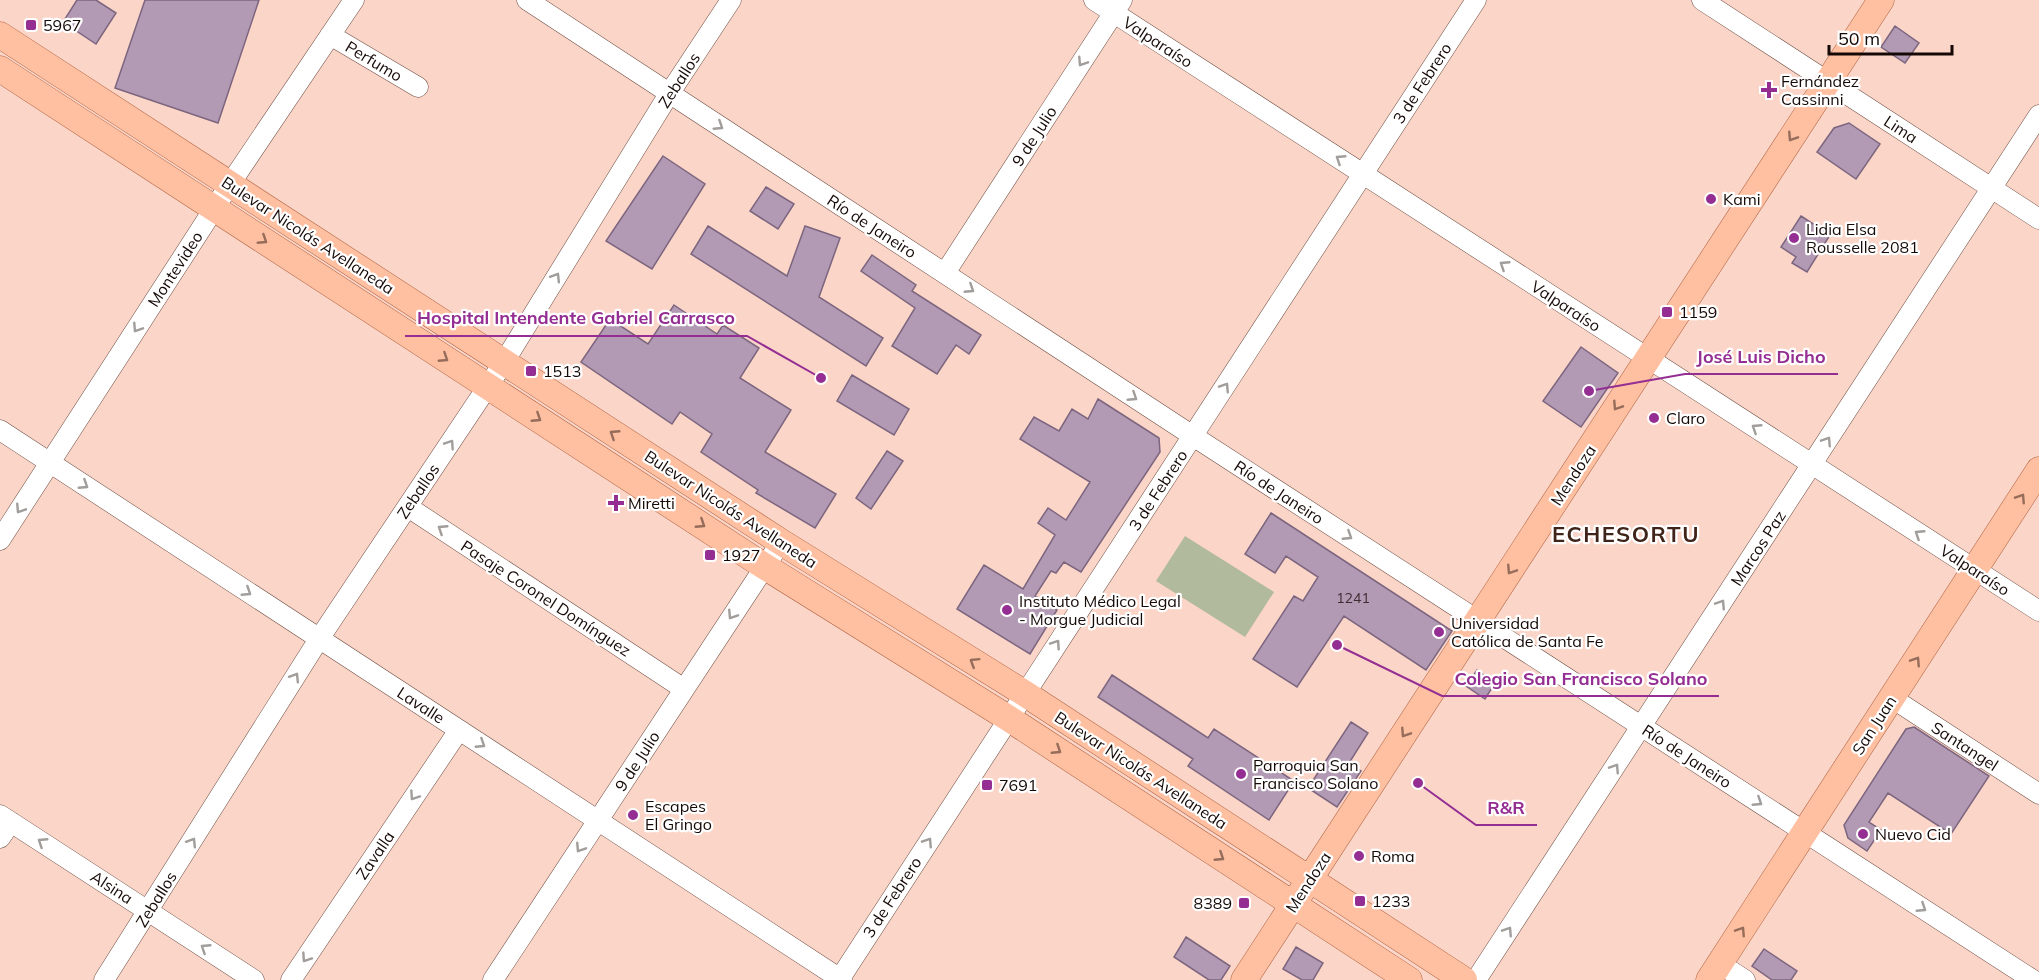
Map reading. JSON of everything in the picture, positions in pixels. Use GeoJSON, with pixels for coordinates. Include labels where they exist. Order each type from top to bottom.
{"type":"FeatureCollection","features":[{"type":"Feature","properties":{"kind":"main road","name":"Mendoza"},"geometry":{"type":"LineString","coordinates":[[1244,980],[1881,0]]}},
{"type":"Feature","properties":{"kind":"main road","name":"Bulevar Nicolás Avellaneda"},"geometry":{"type":"LineString","coordinates":[[0,35],[781,542],[1024,693],[1464,980]]}},
{"type":"Feature","properties":{"kind":"main road","name":"Bulevar Nicolás Avellaneda"},"geometry":{"type":"LineString","coordinates":[[0,69],[764,566],[1008,718],[1409,980]]}},
{"type":"Feature","properties":{"kind":"main road","name":"San Juan"},"geometry":{"type":"LineString","coordinates":[[1715,972],[2039,470]]}},
{"type":"Feature","properties":{"kind":"street","name":"Montevideo"},"geometry":{"type":"LineString","coordinates":[[0,540],[214,208],[354,0]]}},
{"type":"Feature","properties":{"kind":"street","name":"Zeballos"},"geometry":{"type":"LineString","coordinates":[[104,980],[319,639],[504,362],[669,94],[731,0]]}},
{"type":"Feature","properties":{"kind":"street","name":"Valparaíso"},"geometry":{"type":"LineString","coordinates":[[1094,0],[1118,6],[1363,174],[2039,611]]}},
{"type":"Feature","properties":{"kind":"street","name":"3 de Febrero"},"geometry":{"type":"LineString","coordinates":[[841,980],[1024,693],[1476,0]]}},
{"type":"Feature","properties":{"kind":"street","name":"Lima"},"geometry":{"type":"LineString","coordinates":[[1702,0],[2039,219]]}},
{"type":"Feature","properties":{"kind":"street","name":"Río de Janeiro"},"geometry":{"type":"LineString","coordinates":[[532,1],[669,94],[1193,436],[2033,980]]}},
{"type":"Feature","properties":{"kind":"street","name":"9 de Julio"},"geometry":{"type":"LineString","coordinates":[[945,273],[1118,6]]}},
{"type":"Feature","properties":{"kind":"street","name":"Perfumo"},"geometry":{"type":"LineString","coordinates":[[330,35],[418,87]]}},
{"type":"Feature","properties":{"kind":"street","name":"Marcos Paz"},"geometry":{"type":"LineString","coordinates":[[1476,980],[2039,115]]}},
{"type":"Feature","properties":{"kind":"street","name":"Lavalle"},"geometry":{"type":"LineString","coordinates":[[0,430],[841,980]]}},
{"type":"Feature","properties":{"kind":"street","name":"Pasaje Coronel Domínguez"},"geometry":{"type":"LineString","coordinates":[[408,507],[684,689]]}},
{"type":"Feature","properties":{"kind":"street","name":"9 de Julio"},"geometry":{"type":"LineString","coordinates":[[493,980],[781,542]]}},
{"type":"Feature","properties":{"kind":"street","name":"Santangel"},"geometry":{"type":"LineString","coordinates":[[1892,698],[2039,794]]}},
{"type":"Feature","properties":{"kind":"street","name":"Zavalla"},"geometry":{"type":"LineString","coordinates":[[291,980],[459,730]]}},
{"type":"Feature","properties":{"kind":"street","name":"Alsina"},"geometry":{"type":"LineString","coordinates":[[4,825],[148,911],[254,980]]}},
{"type":"Feature","properties":{"kind":"street"},"geometry":{"type":"LineString","coordinates":[[1715,972],[1746,980]]}},
{"type":"Feature","properties":{"kind":"green space"},"geometry":{"type":"Polygon","coordinates":[[[1185,536],[1274,592],[1245,637],[1156,581],[1185,536]]]}},
{"type":"Feature","properties":{"kind":"building"},"geometry":{"type":"Polygon","coordinates":[[[77,0],[96,0],[116,13],[96,44],[63,22],[77,0]]]}},
{"type":"Feature","properties":{"kind":"building"},"geometry":{"type":"Polygon","coordinates":[[[145,0],[259,0],[218,123],[115,88],[145,0]]]}},
{"type":"Feature","properties":{"kind":"building"},"geometry":{"type":"Polygon","coordinates":[[[1895,26],[1919,43],[1905,63],[1881,47],[1895,26]]]}},
{"type":"Feature","properties":{"kind":"building"},"geometry":{"type":"Polygon","coordinates":[[[1849,123],[1880,144],[1856,179],[1817,152],[1834,128],[1849,123]]]}},
{"type":"Feature","properties":{"kind":"building"},"geometry":{"type":"Polygon","coordinates":[[[663,156],[705,184],[652,269],[606,241],[663,156]]]}},
{"type":"Feature","properties":{"kind":"building"},"geometry":{"type":"Polygon","coordinates":[[[766,187],[794,204],[778,229],[750,211],[766,187]]]}},
{"type":"Feature","properties":{"kind":"building"},"geometry":{"type":"Polygon","coordinates":[[[1801,216],[1830,235],[1807,272],[1792,263],[1796,257],[1781,247],[1801,216]]]}},
{"type":"Feature","properties":{"kind":"building"},"geometry":{"type":"Polygon","coordinates":[[[708,226],[787,276],[805,226],[840,238],[819,297],[883,338],[866,366],[691,254],[708,226]]]}},
{"type":"Feature","properties":{"kind":"building"},"geometry":{"type":"Polygon","coordinates":[[[872,255],[916,285],[912,291],[981,335],[969,354],[956,345],[937,374],[892,346],[915,308],[861,271],[872,255]]]}},
{"type":"Feature","properties":{"kind":"building"},"geometry":{"type":"Polygon","coordinates":[[[674,305],[717,334],[723,325],[759,348],[740,378],[791,410],[765,452],[836,494],[815,528],[756,493],[758,490],[701,452],[712,434],[680,412],[672,424],[581,362],[610,319],[648,344],[674,305]]]}},
{"type":"Feature","properties":{"kind":"building"},"geometry":{"type":"Polygon","coordinates":[[[1581,347],[1618,373],[1581,427],[1543,401],[1581,347]]]}},
{"type":"Feature","properties":{"kind":"building"},"geometry":{"type":"Polygon","coordinates":[[[852,375],[909,409],[894,435],[837,401],[852,375]]]}},
{"type":"Feature","properties":{"kind":"building"},"geometry":{"type":"Polygon","coordinates":[[[1098,399],[1159,438],[1160,452],[1081,572],[1064,562],[1056,573],[1051,571],[1035,596],[1057,610],[1030,654],[957,609],[984,565],[1023,589],[1055,535],[1038,523],[1048,508],[1066,520],[1090,482],[1020,439],[1034,417],[1059,431],[1072,409],[1088,419],[1098,399]]]}},
{"type":"Feature","properties":{"kind":"building"},"geometry":{"type":"Polygon","coordinates":[[[887,451],[903,461],[871,509],[856,498],[887,451]]]}},
{"type":"Feature","properties":{"kind":"building"},"geometry":{"type":"Polygon","coordinates":[[[1271,513],[1452,631],[1426,670],[1344,616],[1297,687],[1253,659],[1294,596],[1303,601],[1318,577],[1286,556],[1275,573],[1245,554],[1271,513]]]}},
{"type":"Feature","properties":{"kind":"building"},"geometry":{"type":"Polygon","coordinates":[[[1477,670],[1495,683],[1485,699],[1466,686],[1477,670]]]}},
{"type":"Feature","properties":{"kind":"building","name":"Parroquia San Francisco Solano"},"geometry":{"type":"Polygon","coordinates":[[[1112,675],[1208,738],[1214,729],[1294,781],[1269,820],[1188,766],[1193,759],[1098,697],[1112,675]]]}},
{"type":"Feature","properties":{"kind":"building"},"geometry":{"type":"Polygon","coordinates":[[[1351,722],[1368,733],[1349,763],[1361,771],[1337,807],[1308,788],[1351,722]]]}},
{"type":"Feature","properties":{"kind":"building"},"geometry":{"type":"Polygon","coordinates":[[[1914,727],[1989,776],[1951,834],[1888,793],[1869,822],[1881,830],[1867,851],[1848,838],[1844,825],[1906,729],[1914,727]]]}},
{"type":"Feature","properties":{"kind":"building"},"geometry":{"type":"Polygon","coordinates":[[[1186,937],[1230,966],[1221,980],[1209,980],[1174,957],[1186,937]]]}},
{"type":"Feature","properties":{"kind":"building"},"geometry":{"type":"Polygon","coordinates":[[[1296,947],[1323,963],[1313,980],[1302,980],[1283,969],[1296,947]]]}},
{"type":"Feature","properties":{"kind":"building"},"geometry":{"type":"Polygon","coordinates":[[[1764,949],[1797,971],[1791,980],[1772,980],[1752,966],[1764,949]]]}},
{"type":"Feature","properties":{"kind":"place","name":"5967"},"geometry":{"type":"Point","coordinates":[31,25]}},
{"type":"Feature","properties":{"kind":"place","name":"Fernández Cassinni"},"geometry":{"type":"Point","coordinates":[1769,90]}},
{"type":"Feature","properties":{"kind":"place","name":"Kami"},"geometry":{"type":"Point","coordinates":[1711,199]}},
{"type":"Feature","properties":{"kind":"place","name":"Lidia Elsa Rousselle 2081"},"geometry":{"type":"Point","coordinates":[1794,238]}},
{"type":"Feature","properties":{"kind":"place","name":"1159"},"geometry":{"type":"Point","coordinates":[1667,312]}},
{"type":"Feature","properties":{"kind":"place","name":"1513"},"geometry":{"type":"Point","coordinates":[531,371]}},
{"type":"Feature","properties":{"kind":"place","name":"Hospital Intendente Gabriel Carrasco"},"geometry":{"type":"Point","coordinates":[821,378]}},
{"type":"Feature","properties":{"kind":"place","name":"José Luis Dicho"},"geometry":{"type":"Point","coordinates":[1589,391]}},
{"type":"Feature","properties":{"kind":"place","name":"Claro"},"geometry":{"type":"Point","coordinates":[1654,418]}},
{"type":"Feature","properties":{"kind":"place","name":"Miretti"},"geometry":{"type":"Point","coordinates":[616,503]}},
{"type":"Feature","properties":{"kind":"place","name":"1927"},"geometry":{"type":"Point","coordinates":[710,555]}},
{"type":"Feature","properties":{"kind":"place","name":"Instituto Médico Legal - Morgue Judicial"},"geometry":{"type":"Point","coordinates":[1007,610]}},
{"type":"Feature","properties":{"kind":"place","name":"Universidad Católica de Santa Fe"},"geometry":{"type":"Point","coordinates":[1439,632]}},
{"type":"Feature","properties":{"kind":"place","name":"Colegio San Francisco Solano"},"geometry":{"type":"Point","coordinates":[1337,645]}},
{"type":"Feature","properties":{"kind":"place","name":"Parroquia San Francisco Solano"},"geometry":{"type":"Point","coordinates":[1241,774]}},
{"type":"Feature","properties":{"kind":"place","name":"R&R"},"geometry":{"type":"Point","coordinates":[1418,783]}},
{"type":"Feature","properties":{"kind":"place","name":"7691"},"geometry":{"type":"Point","coordinates":[987,785]}},
{"type":"Feature","properties":{"kind":"place","name":"Escapes El Gringo"},"geometry":{"type":"Point","coordinates":[633,815]}},
{"type":"Feature","properties":{"kind":"place","name":"Nuevo Cid"},"geometry":{"type":"Point","coordinates":[1863,834]}},
{"type":"Feature","properties":{"kind":"place","name":"Roma"},"geometry":{"type":"Point","coordinates":[1359,856]}},
{"type":"Feature","properties":{"kind":"place","name":"1233"},"geometry":{"type":"Point","coordinates":[1360,901]}},
{"type":"Feature","properties":{"kind":"place","name":"8389"},"geometry":{"type":"Point","coordinates":[1244,903]}},
{"type":"Feature","properties":{"kind":"district","name":"ECHESORTU"},"geometry":{"type":"Point","coordinates":[1626,534]}}]}
